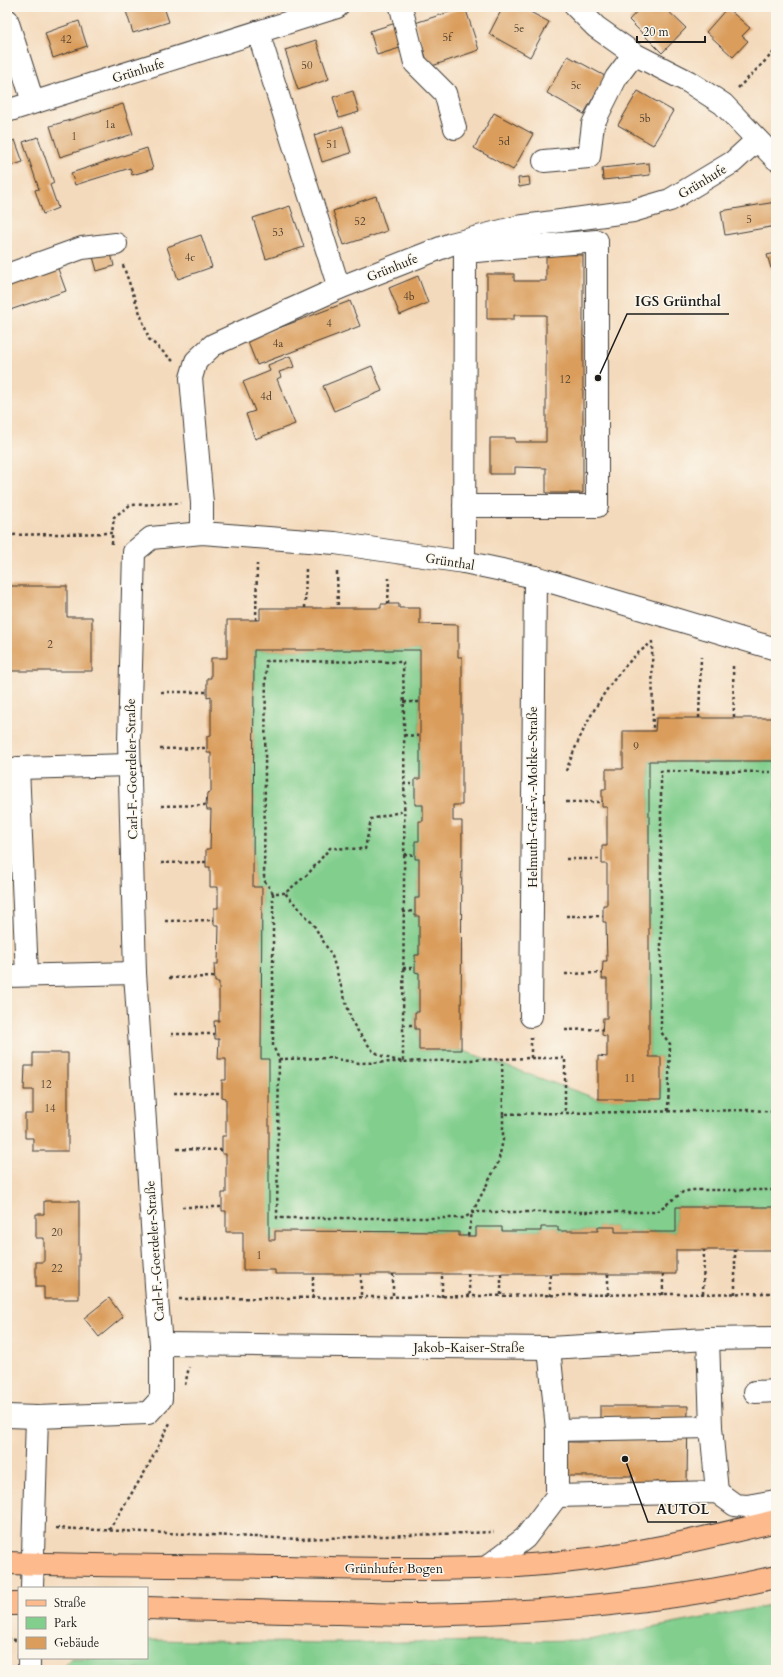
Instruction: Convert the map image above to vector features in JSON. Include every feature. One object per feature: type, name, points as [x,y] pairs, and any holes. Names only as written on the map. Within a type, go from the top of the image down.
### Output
[{"type":"main road","name":"Grünhufer Bogen","points":[[7,1562],[392,1569],[487,1567],[562,1562],[622,1554],[700,1539],[776,1521]]},
{"type":"main road","points":[[148,1608],[418,1615],[492,1613],[600,1605],[678,1596],[726,1589],[776,1577]]},
{"type":"main road","points":[[7,1604],[18,1604]]},
{"type":"street","name":"Grünhufe","points":[[7,111],[337,7]]},
{"type":"street","points":[[401,7],[415,63],[445,93],[455,128]]},
{"type":"street","points":[[576,7],[596,27],[634,54],[689,82],[723,104],[776,159]]},
{"type":"street","points":[[7,20],[33,102]]},
{"type":"street","points":[[258,32],[339,288]]},
{"type":"street","points":[[544,161],[589,157],[592,124],[616,78],[634,54]]},
{"type":"street","name":"Grünhufe","points":[[202,533],[202,503],[191,378],[196,361],[213,345],[339,288],[451,244],[517,227],[633,211],[670,200],[733,162],[757,140]]},
{"type":"street","points":[[464,506],[597,506],[596,241],[465,252],[464,506],[464,562]]},
{"type":"street","points":[[7,275],[82,248],[116,244]]},
{"type":"street","name":"Grünthal","points":[[132,566],[134,552],[150,538],[202,533],[335,543],[464,562],[535,577],[776,649]]},
{"type":"street","name":"Carl-F.-Goerdeler-Straße","points":[[7,1416],[37,1417],[148,1413],[161,1398],[161,1344],[135,973],[130,765],[132,566]]},
{"type":"street","name":"Helmuth-Graf-v.-Moltke-Straße","points":[[531,1016],[535,577]]},
{"type":"street","points":[[130,765],[18,768],[17,976],[135,973]]},
{"type":"street","name":"Jakob-Kaiser-Straße","points":[[161,1344],[549,1348],[708,1339],[776,1338]]},
{"type":"street","points":[[708,1339],[711,1427],[717,1492]]},
{"type":"street","points":[[487,1567],[525,1538],[557,1496],[557,1430],[549,1348]]},
{"type":"street","points":[[32,1587],[37,1417]]},
{"type":"street","points":[[557,1430],[711,1427]]},
{"type":"street","points":[[557,1496],[717,1492],[734,1506],[747,1506],[776,1501]]},
{"type":"street","points":[[29,1659],[29,1670]]},
{"type":"path","points":[[723,104],[776,50]]},
{"type":"path","points":[[116,244],[149,339],[191,378]]},
{"type":"path","points":[[7,536],[112,533],[114,517],[130,505],[202,503]]},
{"type":"path","points":[[256,620],[257,564]]},
{"type":"path","points":[[305,608],[306,568]]},
{"type":"path","points":[[337,572],[338,608]]},
{"type":"path","points":[[388,604],[389,578]]},
{"type":"path","points":[[566,771],[576,745],[601,699],[614,679],[631,660],[652,642],[653,731]]},
{"type":"path","points":[[699,718],[701,657]]},
{"type":"path","points":[[403,1062],[403,662],[266,661],[264,880],[272,893],[273,1046],[279,1059],[277,1218],[464,1218],[472,1213],[656,1212],[683,1192],[692,1190],[776,1190]]},
{"type":"path","points":[[733,666],[734,718]]},
{"type":"path","points":[[161,692],[207,692]]},
{"type":"path","points":[[404,702],[420,702]]},
{"type":"path","points":[[404,736],[419,736]]},
{"type":"path","points":[[160,749],[207,748]]},
{"type":"path","points":[[668,1111],[670,1044],[661,1032],[661,771],[776,772]]},
{"type":"path","points":[[404,784],[415,784]]},
{"type":"path","points":[[566,802],[602,802]]},
{"type":"path","points":[[161,806],[206,805]]},
{"type":"path","points":[[272,893],[285,893],[308,874],[330,848],[365,848],[371,819],[404,811]]},
{"type":"path","points":[[404,854],[415,855]]},
{"type":"path","points":[[566,859],[602,859]]},
{"type":"path","points":[[161,863],[206,862]]},
{"type":"path","points":[[285,893],[313,924],[332,956],[352,1022],[362,1037],[373,1051],[384,1057],[403,1062]]},
{"type":"path","points":[[403,912],[415,911]]},
{"type":"path","points":[[566,916],[603,916]]},
{"type":"path","points":[[165,922],[214,920]]},
{"type":"path","points":[[403,968],[415,968]]},
{"type":"path","points":[[565,974],[602,973]]},
{"type":"path","points":[[168,978],[214,977]]},
{"type":"path","points":[[531,1016],[531,1058]]},
{"type":"path","points":[[403,1025],[415,1025]]},
{"type":"path","points":[[565,1030],[603,1029]]},
{"type":"path","points":[[171,1034],[214,1034]]},
{"type":"path","points":[[279,1059],[331,1058],[358,1063],[565,1058],[565,1112]]},
{"type":"path","points":[[468,1236],[472,1213],[498,1163],[503,1140],[504,1114],[502,1059]]},
{"type":"path","points":[[174,1093],[222,1093]]},
{"type":"path","points":[[504,1114],[752,1110],[776,1112]]},
{"type":"path","points":[[177,1149],[222,1150]]},
{"type":"path","points":[[182,1207],[222,1207]]},
{"type":"path","points":[[703,1294],[704,1250]]},
{"type":"path","points":[[735,1250],[735,1294]]},
{"type":"path","points":[[313,1274],[313,1298]]},
{"type":"path","points":[[361,1274],[361,1298]]},
{"type":"path","points":[[393,1274],[393,1297]]},
{"type":"path","points":[[442,1274],[442,1297]]},
{"type":"path","points":[[468,1274],[470,1297]]},
{"type":"path","points":[[501,1274],[501,1296]]},
{"type":"path","points":[[550,1274],[550,1296]]},
{"type":"path","points":[[608,1274],[608,1295]]},
{"type":"path","points":[[663,1274],[663,1295]]},
{"type":"path","points":[[157,1300],[776,1293]]},
{"type":"path","points":[[184,1390],[189,1370],[189,1344]]},
{"type":"path","points":[[109,1530],[146,1470],[171,1423]]},
{"type":"path","points":[[34,1519],[109,1530],[299,1539],[516,1531],[525,1538]]},
{"type":"path","points":[[7,1639],[18,1640]]},
{"type":"green space","points":[[254,650],[420,650],[420,779],[415,779],[415,804],[423,805],[423,821],[419,841],[415,842],[415,859],[419,859],[419,898],[415,898],[415,916],[419,916],[419,955],[415,955],[415,972],[419,973],[419,1012],[415,1012],[415,1029],[419,1029],[419,1050],[461,1050],[598,1099],[661,1098],[661,1057],[649,1057],[649,761],[776,761],[776,1207],[676,1207],[676,1232],[615,1232],[615,1227],[598,1227],[598,1231],[558,1231],[558,1227],[541,1227],[541,1231],[502,1231],[476,1227],[476,1236],[459,1236],[459,1232],[276,1231],[275,1240],[269,1240],[261,1059],[262,887],[253,887]]},
{"type":"green space","points":[[776,1604],[776,1670],[62,1670],[70,1659],[148,1659],[148,1640],[323,1643],[589,1640]]},
{"type":"building","points":[[164,7],[169,22],[133,33],[125,8]]},
{"type":"building","points":[[465,7],[479,50],[429,67],[415,23]]},
{"type":"building","points":[[503,7],[521,7],[549,22],[530,57],[489,34]]},
{"type":"building","points":[[641,7],[664,7],[686,28],[662,53],[629,20]]},
{"type":"building","points":[[727,8],[750,28],[742,36],[748,41],[733,57],[706,32]]},
{"type":"building","points":[[79,21],[87,46],[53,58],[45,33]]},
{"type":"building","points":[[396,23],[403,47],[377,55],[370,31]]},
{"type":"building","points":[[316,40],[329,79],[298,90],[285,50]]},
{"type":"building","points":[[568,56],[605,76],[584,114],[547,93]]},
{"type":"building","points":[[353,91],[359,112],[339,118],[333,97]]},
{"type":"building","points":[[638,91],[673,111],[653,145],[618,125]]},
{"type":"building","points":[[123,104],[133,134],[60,157],[50,126]]},
{"type":"building","points":[[494,113],[533,134],[513,170],[474,148]]},
{"type":"building","points":[[343,126],[351,153],[322,162],[314,135]]},
{"type":"building","points":[[38,137],[54,183],[50,185],[58,208],[43,214],[35,190],[39,189],[23,142]]},
{"type":"building","points":[[15,140],[23,162],[7,167],[7,143]]},
{"type":"building","points":[[147,148],[153,169],[132,175],[130,168],[75,185],[71,173]]},
{"type":"building","points":[[649,163],[650,175],[603,180],[602,168]]},
{"type":"building","points":[[529,177],[530,185],[519,187],[518,178]]},
{"type":"building","points":[[376,196],[387,231],[344,245],[333,211]]},
{"type":"building","points":[[776,202],[776,226],[725,235],[721,211]]},
{"type":"building","points":[[290,206],[304,247],[266,259],[253,218]]},
{"type":"building","points":[[201,235],[212,267],[178,279],[167,247]]},
{"type":"building","points":[[110,249],[114,266],[97,271],[92,253]]},
{"type":"building","points":[[776,253],[776,267],[771,268],[767,255]]},
{"type":"building","points":[[546,254],[583,255],[583,493],[546,493],[546,468],[515,467],[515,474],[490,474],[490,438],[515,438],[515,442],[546,442],[546,315],[514,315],[514,319],[487,319],[487,274],[514,274],[514,281],[546,281]]},
{"type":"building","points":[[57,266],[66,291],[7,311],[7,284]]},
{"type":"building","points":[[418,276],[428,303],[400,315],[389,288]]},
{"type":"building","points":[[350,301],[360,326],[257,365],[247,340]]},
{"type":"building","points":[[290,356],[294,367],[279,372],[281,377],[277,379],[295,424],[255,439],[246,414],[255,411],[243,382],[270,371],[268,365]]},
{"type":"building","points":[[372,366],[382,391],[334,411],[323,386]]},
{"type":"building","points":[[7,586],[67,586],[67,617],[92,617],[92,671],[7,671]]},
{"type":"building","points":[[381,604],[399,604],[399,608],[420,608],[420,624],[458,625],[458,657],[462,657],[462,805],[453,805],[453,821],[462,821],[461,1050],[419,1050],[419,1029],[415,1029],[415,1012],[419,1012],[419,973],[415,972],[415,955],[419,955],[419,916],[415,916],[415,898],[419,898],[419,859],[415,859],[415,841],[419,841],[419,821],[423,821],[423,805],[415,805],[415,779],[420,779],[420,650],[254,650],[253,887],[262,887],[261,1059],[269,1059],[269,1240],[275,1240],[275,1231],[459,1232],[459,1236],[476,1236],[476,1227],[502,1227],[502,1231],[541,1231],[541,1227],[558,1227],[558,1231],[598,1231],[598,1227],[615,1227],[615,1232],[676,1232],[676,1207],[776,1207],[776,1250],[676,1250],[676,1274],[275,1274],[275,1270],[243,1270],[243,1232],[226,1232],[226,1211],[222,1211],[222,1193],[226,1193],[226,1154],[222,1154],[222,1136],[226,1136],[226,1098],[222,1097],[222,1080],[226,1080],[226,1059],[218,1059],[219,1039],[215,1039],[214,1021],[219,1021],[219,982],[215,982],[214,964],[218,964],[219,925],[214,925],[214,908],[218,908],[218,887],[210,887],[210,867],[206,867],[206,849],[210,849],[211,810],[207,810],[206,805],[207,793],[211,792],[211,753],[207,753],[207,736],[211,735],[211,696],[207,697],[207,678],[211,678],[211,658],[227,658],[227,620],[260,620],[260,608],[381,608]]},
{"type":"building","points":[[656,718],[776,718],[776,761],[649,761],[649,1057],[661,1057],[661,1099],[598,1099],[598,1056],[607,1057],[607,1036],[602,1035],[603,1018],[607,1018],[607,979],[602,979],[603,961],[607,961],[606,922],[603,922],[603,905],[607,905],[607,864],[602,864],[602,846],[607,846],[607,807],[602,807],[602,789],[606,789],[606,769],[623,769],[623,731],[655,731]]},
{"type":"building","points":[[33,1053],[68,1053],[68,1151],[33,1151],[33,1138],[25,1138],[25,1114],[33,1114],[33,1090],[24,1090],[25,1066],[33,1066]]},
{"type":"building","points":[[44,1201],[79,1201],[79,1299],[44,1299],[44,1287],[36,1287],[36,1262],[44,1262],[44,1238],[36,1238],[36,1214],[44,1214]]},
{"type":"building","points":[[109,1298],[123,1317],[99,1337],[84,1318]]},
{"type":"building","points":[[600,1406],[688,1406],[687,1482],[655,1482],[655,1491],[632,1491],[632,1476],[563,1476],[563,1442],[600,1442]]},
{"type":"place","name":"IGS Grünthal","points":[[598,378]]},
{"type":"place","name":"AUTOL","points":[[625,1459]]}]
